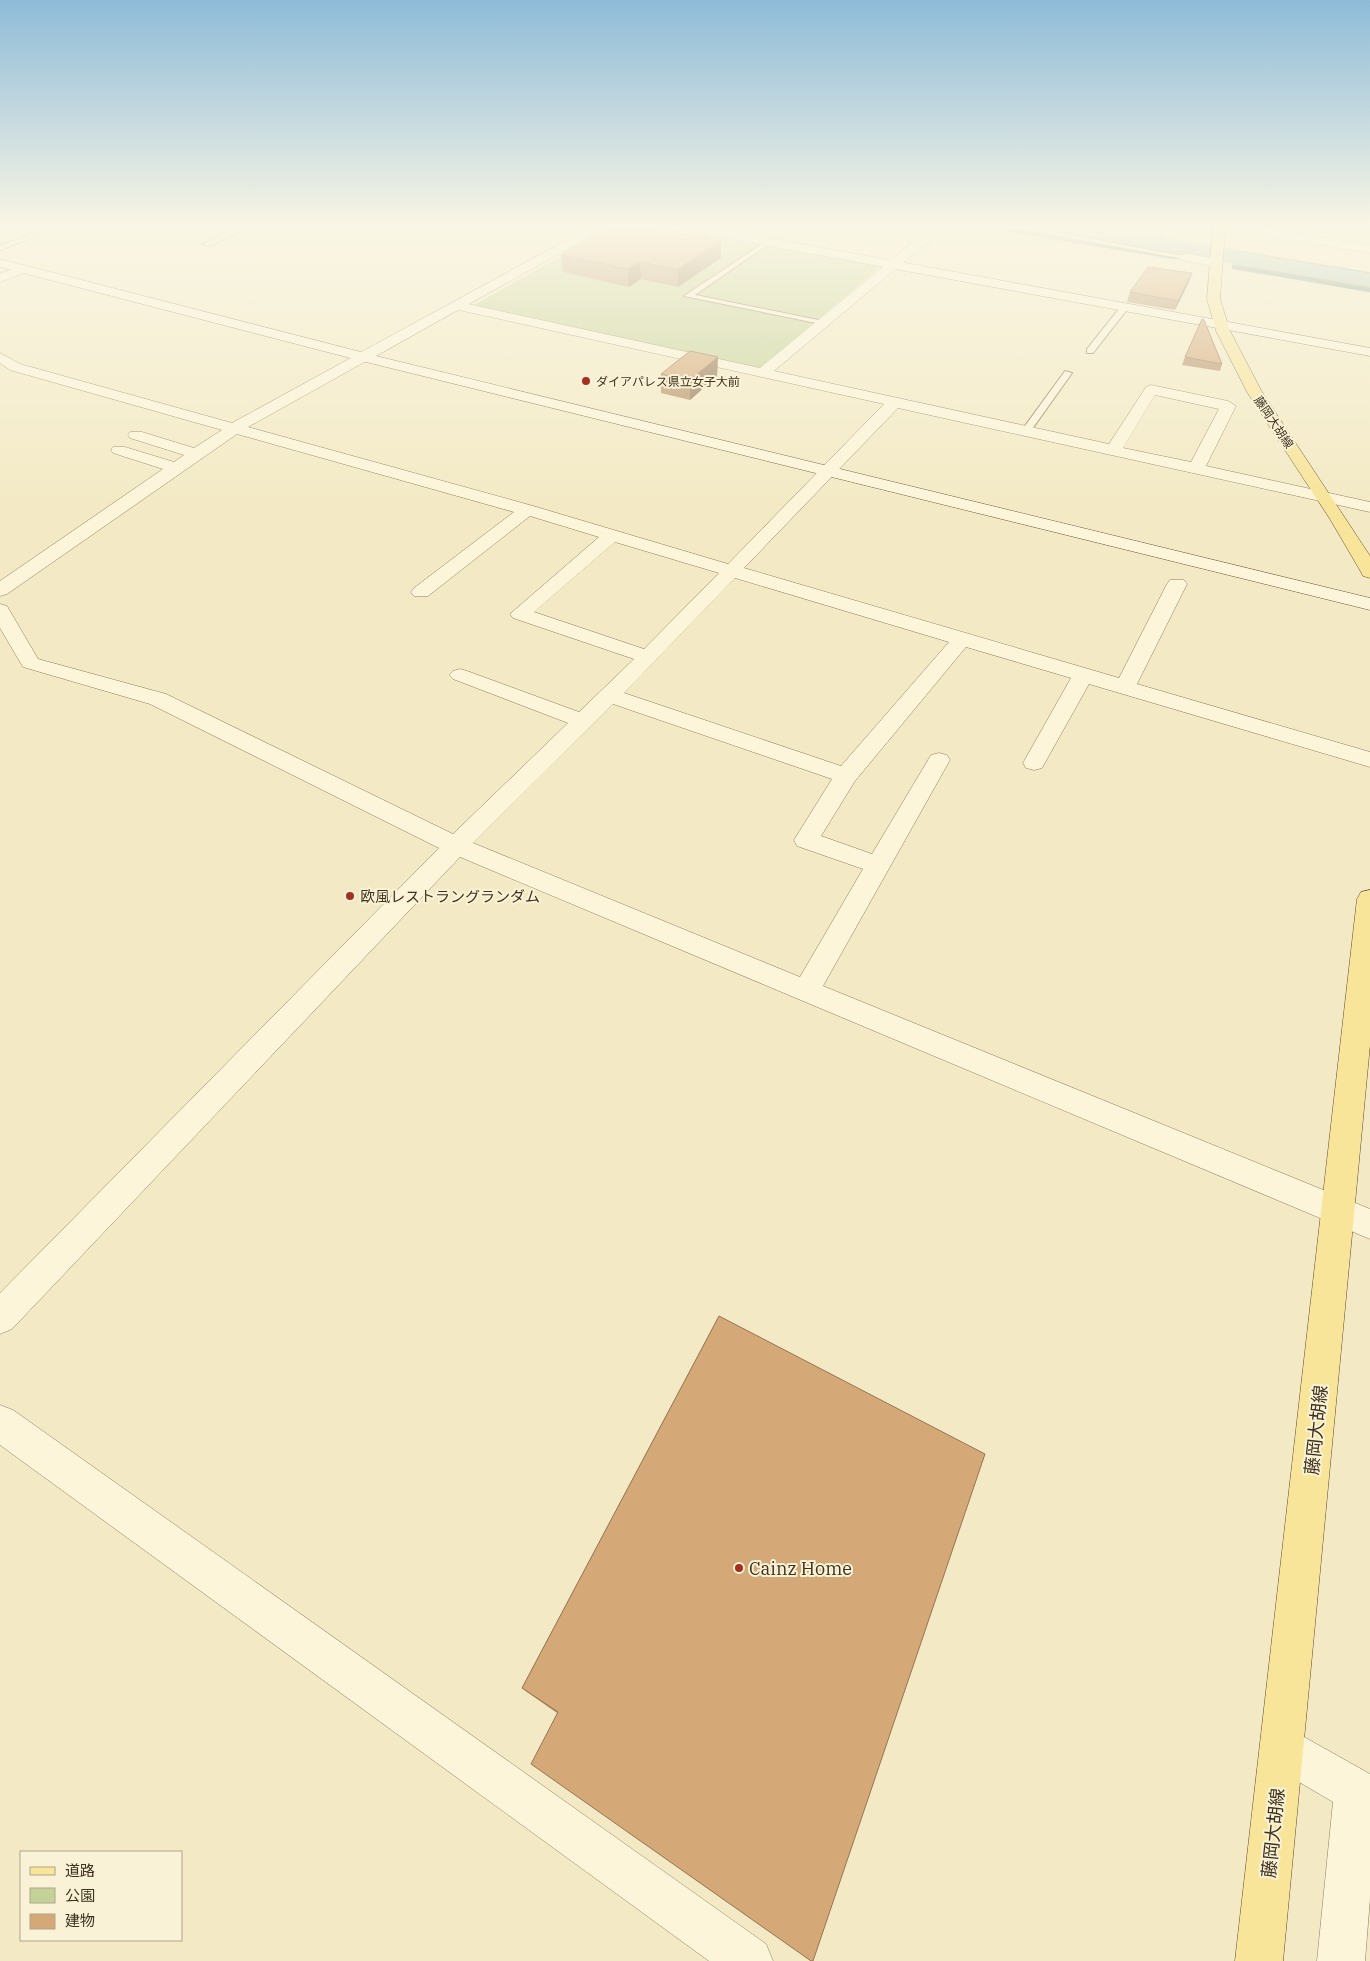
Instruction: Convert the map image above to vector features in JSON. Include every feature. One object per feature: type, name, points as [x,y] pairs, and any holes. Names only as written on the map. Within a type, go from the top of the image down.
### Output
[{"type":"main road","name":"藤岡大胡線","points":[[1219,321],[1255,393],[1324,497],[1370,572]]},
{"type":"main road","name":"藤岡大胡線","points":[[1260,1961],[1282,1748],[1355,1218],[1370,899]]},
{"type":"street","points":[[222,321],[828,472],[1370,604]]},
{"type":"street","points":[[0,590],[234,429],[432,321]]},
{"type":"street","points":[[526,321],[1197,467],[1370,507]]},
{"type":"street","points":[[764,372],[826,321]]},
{"type":"street","points":[[1201,321],[1370,352]]},
{"type":"street","points":[[0,357],[15,367],[526,510],[730,572],[1370,760]]},
{"type":"street","points":[[0,372],[15,367]]},
{"type":"street","points":[[1114,449],[1151,390],[1228,406],[1197,467]]},
{"type":"street","points":[[0,1317],[456,846],[648,657],[896,401]]},
{"type":"street","points":[[136,435],[196,454]]},
{"type":"street","points":[[120,450],[176,468]]},
{"type":"street","points":[[421,592],[526,510]]},
{"type":"street","points":[[611,536],[520,614],[648,657]]},
{"type":"street","points":[[1125,687],[1176,584]]},
{"type":"street","points":[[0,610],[30,663],[158,699],[456,846],[1355,1218]]},
{"type":"street","points":[[878,865],[806,840],[846,776],[962,639]]},
{"type":"street","points":[[460,675],[583,720]]},
{"type":"street","points":[[1034,764],[1083,675]]},
{"type":"street","points":[[609,695],[846,776]]},
{"type":"street","points":[[806,991],[939,760]]},
{"type":"street","points":[[0,1423],[749,1961]]},
{"type":"street","points":[[1282,1748],[1363,1795],[1341,1961]]},
{"type":"lane","points":[[811,321],[823,323]]},
{"type":"lane","points":[[1090,351],[1114,321]]},
{"type":"lane","points":[[1027,430],[1068,373]]},
{"type":"green space","points":[[545,321],[817,321],[761,368]]},
{"type":"building","points":[[1201,321],[1204,321],[1222,364],[1185,357]]},
{"type":"building","points":[[690,351],[718,357],[690,380],[661,374]]},
{"type":"building","points":[[719,1316],[985,1454],[813,1961],[531,1764],[558,1712],[522,1688]]},
{"type":"place","name":"ダイアパレス県立女子大前","points":[[586,381]]},
{"type":"place","name":"欧風レストラングランダム","points":[[350,896]]},
{"type":"place","name":"Cainz Home","points":[[739,1568]]}]
